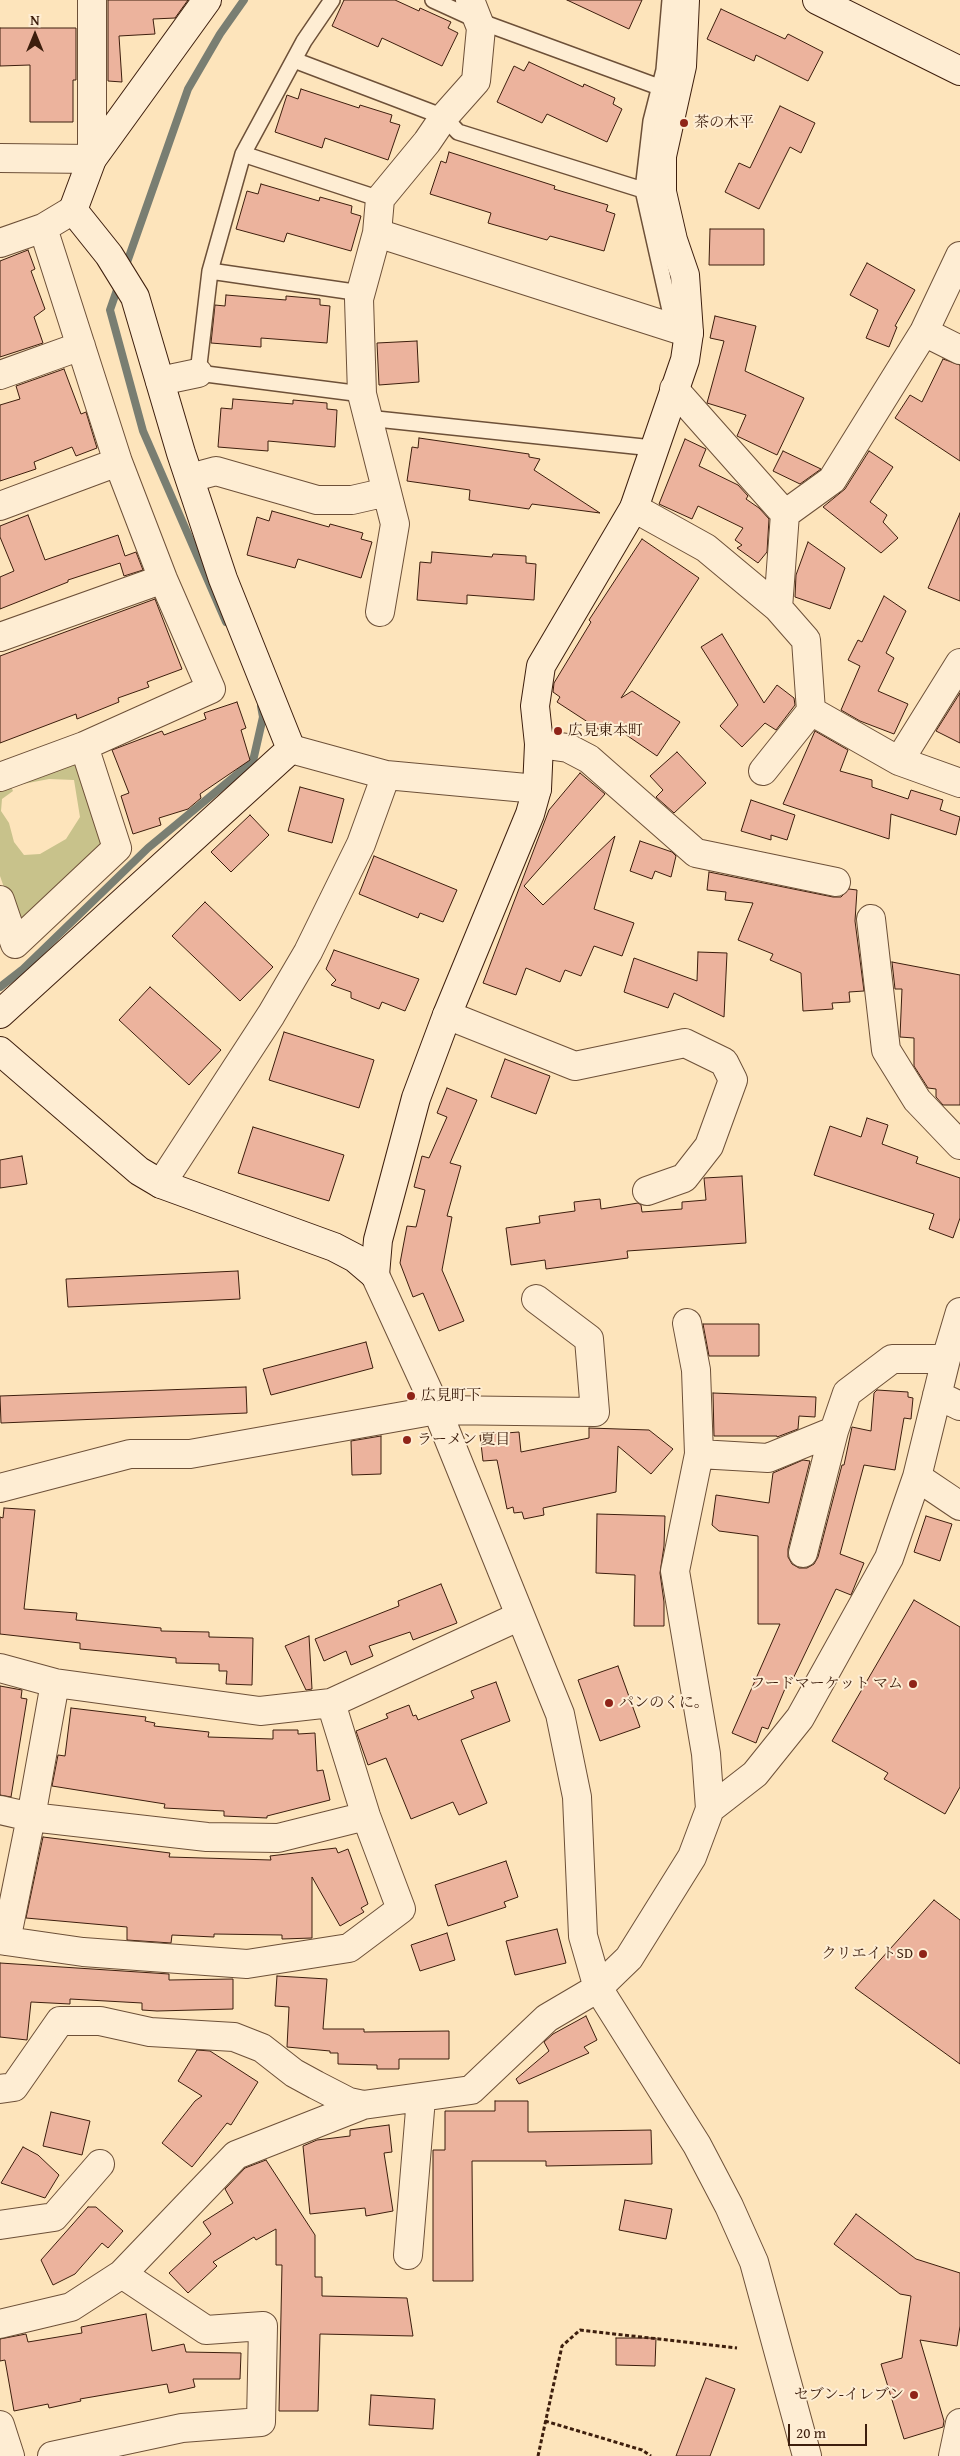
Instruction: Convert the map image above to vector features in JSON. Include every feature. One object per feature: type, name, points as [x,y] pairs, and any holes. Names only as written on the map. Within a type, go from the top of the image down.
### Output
[{"type":"street","points":[[92,0],[92,159]]},
{"type":"street","points":[[0,243],[43,228],[73,210],[92,159],[208,0]]},
{"type":"street","points":[[375,1275],[378,1240],[416,1098],[447,1015],[530,814],[537,790],[539,744],[535,706],[541,666],[634,508],[653,448],[685,360],[682,330],[685,274],[673,240],[662,192],[662,156],[682,66],[685,0]]},
{"type":"street","points":[[817,0],[960,71]]},
{"type":"street","points":[[380,612],[395,524],[364,406],[361,293],[377,233],[380,199],[428,142],[444,117],[476,81],[481,28],[475,11]]},
{"type":"street","points":[[0,158],[92,159]]},
{"type":"street","points":[[73,210],[109,256],[135,297],[223,579],[291,749]]},
{"type":"street","points":[[0,777],[84,746],[211,689],[163,579],[118,462],[43,228]]},
{"type":"street","points":[[377,233],[682,330]]},
{"type":"street","points":[[786,514],[832,480],[924,332],[960,256]]},
{"type":"street","points":[[924,332],[960,350]]},
{"type":"street","points":[[0,375],[81,346]]},
{"type":"street","points":[[160,381],[198,373]]},
{"type":"street","points":[[674,388],[786,514],[778,608]]},
{"type":"street","points":[[0,506],[118,462]]},
{"type":"street","points":[[190,478],[216,471],[317,500],[352,500],[386,492]]},
{"type":"street","points":[[634,508],[706,548],[778,608],[806,640],[811,712],[763,771]]},
{"type":"street","points":[[0,637],[163,579]]},
{"type":"street","points":[[899,761],[960,663]]},
{"type":"street","points":[[811,712],[899,761],[960,783]]},
{"type":"street","points":[[539,744],[568,748],[589,759],[696,853],[836,882]]},
{"type":"street","points":[[0,900],[15,944],[117,848],[84,746]]},
{"type":"street","points":[[291,749],[386,775],[537,790]]},
{"type":"street","points":[[0,1014],[291,749]]},
{"type":"street","points":[[161,1184],[271,1015],[308,952],[361,844],[386,775]]},
{"type":"street","points":[[871,919],[886,1050],[917,1100],[960,1145]]},
{"type":"street","points":[[447,1015],[575,1066],[685,1044],[724,1062],[733,1080],[709,1146],[684,1178],[647,1191]]},
{"type":"street","points":[[0,1051],[138,1171],[161,1184],[334,1247],[354,1258],[375,1275],[437,1410],[560,1714],[577,1797],[583,1936],[598,1988],[696,2145],[729,2206],[754,2262],[807,2456]]},
{"type":"street","points":[[0,1488],[130,1454],[190,1454],[437,1410],[595,1412],[589,1339],[536,1299]]},
{"type":"street","points":[[710,1808],[754,1774],[800,1718],[889,1558],[918,1477],[949,1401],[946,1360],[960,1312]]},
{"type":"street","points":[[0,2324],[71,2307],[122,2274],[236,2155],[363,2105],[471,2090],[547,2018],[598,1988],[629,1958],[692,1857],[710,1808],[706,1754],[675,1571],[699,1454],[696,1370],[687,1323]]},
{"type":"street","points":[[802,1553],[834,1430],[847,1393],[892,1360],[946,1360]]},
{"type":"street","points":[[699,1454],[768,1458],[834,1430]]},
{"type":"street","points":[[918,1477],[960,1506]]},
{"type":"street","points":[[0,1668],[54,1683],[260,1710],[331,1703],[520,1616]]},
{"type":"street","points":[[54,1683],[31,1817],[3,1941],[83,1952],[247,1964],[349,1948],[401,1909],[366,1816],[331,1703]]},
{"type":"street","points":[[0,1810],[31,1817],[207,1837],[278,1838],[366,1816]]},
{"type":"street","points":[[0,2089],[14,2087],[60,2021],[100,2021],[150,2032],[234,2036],[262,2048],[294,2073],[316,2085],[349,2102],[363,2105]]},
{"type":"street","points":[[408,2255],[421,2098]]},
{"type":"street","points":[[0,2226],[54,2217],[100,2164]]},
{"type":"street","points":[[52,2456],[182,2428],[261,2422],[263,2326],[206,2330],[122,2274]]},
{"type":"street","points":[[953,2456],[960,2423]]},
{"type":"street","points":[[0,2425],[10,2456]]},
{"type":"lane","points":[[332,0],[294,60],[243,154],[210,271],[198,373],[364,406],[653,448]]},
{"type":"lane","points":[[434,0],[475,11],[660,87]]},
{"type":"lane","points":[[670,0],[664,70],[651,121],[644,190],[682,330]]},
{"type":"lane","points":[[294,60],[444,117],[458,132],[644,190]]},
{"type":"lane","points":[[243,154],[380,199]]},
{"type":"lane","points":[[210,271],[361,293]]},
{"type":"path","points":[[538,2456],[562,2346],[580,2330],[737,2348]]},
{"type":"path","points":[[545,2420],[642,2450],[651,2456]]},
{"type":"shaded area","points":[[82,750],[109,846],[20,933],[0,876],[0,781],[7,778],[13,791],[2,799],[1,811],[9,823],[14,842],[24,855],[40,854],[66,839],[80,817],[74,780],[49,779],[23,784],[18,776]]},
{"type":"building","points":[[108,0],[188,0],[175,18],[153,19],[155,34],[119,36],[122,82],[108,81]]},
{"type":"building","points":[[344,0],[395,0],[419,11],[420,8],[451,22],[448,28],[458,33],[442,66],[382,38],[378,47],[332,26]]},
{"type":"building","points":[[567,0],[642,0],[629,29]]},
{"type":"building","points":[[721,9],[785,39],[788,34],[823,52],[808,81],[756,55],[754,61],[707,39]]},
{"type":"building","points":[[0,28],[76,28],[76,80],[73,80],[73,122],[30,122],[30,65],[0,66]]},
{"type":"building","points":[[529,62],[583,87],[584,84],[615,98],[613,104],[622,109],[607,142],[547,114],[542,123],[497,102],[514,66],[524,71]]},
{"type":"building","points":[[301,89],[359,108],[360,105],[392,115],[390,122],[400,125],[388,160],[325,138],[322,148],[275,132],[287,95],[298,99]]},
{"type":"building","points":[[780,106],[815,123],[801,153],[790,147],[759,209],[725,192],[739,163],[750,168]]},
{"type":"building","points":[[449,152],[555,186],[554,189],[608,205],[606,211],[615,214],[604,251],[550,236],[547,240],[488,223],[491,213],[430,194],[441,161],[446,163]]},
{"type":"building","points":[[261,184],[319,201],[320,197],[352,206],[351,213],[361,216],[351,251],[287,233],[284,242],[236,229],[247,191],[258,194]]},
{"type":"building","points":[[710,229],[764,229],[764,265],[709,265]]},
{"type":"building","points":[[28,250],[35,269],[31,271],[45,309],[34,317],[43,343],[0,357],[0,261]]},
{"type":"building","points":[[867,263],[915,290],[895,326],[897,327],[889,347],[866,338],[878,310],[850,295]]},
{"type":"building","points":[[226,295],[286,300],[286,296],[320,299],[320,305],[330,306],[327,343],[261,338],[261,347],[211,343],[215,305],[225,306]]},
{"type":"building","points":[[715,316],[756,326],[745,371],[804,398],[777,455],[737,436],[746,415],[707,403],[724,341],[710,338]]},
{"type":"building","points":[[417,341],[419,382],[379,385],[377,343]]},
{"type":"building","points":[[943,359],[960,365],[960,461],[895,418],[910,395],[922,402]]},
{"type":"building","points":[[64,369],[81,414],[86,412],[97,448],[76,456],[72,447],[34,462],[36,469],[0,481],[0,405],[20,399],[16,386]]},
{"type":"building","points":[[233,399],[293,404],[293,400],[327,403],[327,409],[337,410],[335,447],[268,441],[268,451],[218,447],[221,408],[232,409]]},
{"type":"building","points":[[419,438],[529,454],[529,457],[540,459],[534,470],[600,513],[532,504],[529,509],[469,500],[470,490],[407,481],[412,447],[418,448]]},
{"type":"building","points":[[685,439],[706,449],[699,466],[738,485],[748,496],[746,499],[759,508],[769,519],[767,552],[758,563],[737,548],[742,545],[735,540],[743,528],[698,506],[692,519],[659,504]]},
{"type":"building","points":[[783,451],[821,469],[800,484],[773,471]]},
{"type":"building","points":[[869,451],[893,467],[870,502],[887,515],[883,522],[898,538],[881,553],[823,507],[845,489]]},
{"type":"building","points":[[272,511],[329,527],[330,524],[363,533],[361,539],[372,542],[361,578],[298,559],[295,568],[247,555],[257,517],[269,521]]},
{"type":"building","points":[[960,513],[960,601],[928,588]]},
{"type":"building","points":[[28,515],[45,560],[118,535],[125,556],[136,552],[143,570],[124,576],[120,563],[68,580],[68,582],[0,609],[0,577],[14,571],[0,537],[0,526]]},
{"type":"building","points":[[642,539],[699,578],[621,698],[632,691],[680,722],[657,756],[606,721],[600,730],[557,702],[560,697],[553,692],[554,683],[591,622],[589,620]]},
{"type":"building","points":[[808,542],[845,568],[830,609],[795,597],[796,575]]},
{"type":"building","points":[[432,552],[492,557],[493,554],[526,556],[526,563],[536,564],[534,600],[467,595],[467,604],[417,600],[420,562],[431,563]]},
{"type":"building","points":[[884,596],[906,611],[886,653],[894,658],[878,691],[908,704],[894,734],[860,721],[841,710],[860,666],[848,660],[858,640],[862,642]]},
{"type":"building","points":[[155,599],[182,669],[147,682],[149,687],[118,698],[119,702],[77,719],[76,714],[0,743],[0,656]]},
{"type":"building","points":[[722,634],[764,703],[777,685],[794,698],[795,705],[776,730],[765,723],[742,747],[720,726],[738,705],[701,647]]},
{"type":"building","points":[[960,693],[960,743],[936,731]]},
{"type":"building","points":[[237,702],[246,728],[241,730],[250,760],[200,794],[201,798],[188,809],[159,818],[161,825],[133,834],[121,796],[129,793],[112,750],[162,731],[164,735],[206,719],[204,713]]},
{"type":"building","points":[[815,731],[848,750],[840,771],[872,780],[872,787],[908,799],[911,790],[943,800],[940,810],[960,817],[956,835],[891,814],[889,839],[783,804]]},
{"type":"building","points":[[677,752],[706,783],[674,813],[656,797],[663,790],[650,776]]},
{"type":"building","points":[[580,773],[605,794],[524,886],[543,905],[615,836],[594,909],[634,923],[622,956],[594,946],[581,976],[565,970],[560,982],[526,968],[516,995],[483,983],[549,810]]},
{"type":"building","points":[[300,787],[344,799],[332,843],[288,831]]},
{"type":"building","points":[[751,800],[795,815],[787,840],[771,835],[771,840],[741,831]]},
{"type":"building","points":[[250,815],[269,835],[231,872],[211,852]]},
{"type":"building","points":[[640,841],[672,852],[676,856],[671,877],[655,871],[652,879],[630,871]]},
{"type":"building","points":[[374,856],[457,890],[443,922],[420,913],[418,918],[359,894]]},
{"type":"building","points":[[709,872],[833,897],[841,897],[849,889],[857,890],[855,921],[864,991],[849,992],[850,1002],[832,1003],[833,1009],[803,1011],[801,973],[770,960],[773,954],[738,940],[753,903],[725,900],[726,892],[707,890]]},
{"type":"building","points":[[205,902],[273,967],[240,1001],[172,936]]},
{"type":"building","points":[[334,950],[419,979],[405,1011],[382,1002],[379,1009],[351,998],[351,992],[331,985],[336,980],[326,969]]},
{"type":"building","points":[[698,952],[727,953],[724,1017],[674,993],[668,1008],[624,992],[634,958],[697,981]]},
{"type":"building","points":[[892,962],[960,975],[960,1105],[943,1105],[936,1097],[936,1089],[928,1088],[914,1066],[914,1038],[900,1037],[902,989],[895,989]]},
{"type":"building","points":[[150,987],[221,1050],[189,1085],[119,1020]]},
{"type":"building","points":[[284,1032],[374,1060],[359,1108],[269,1080]]},
{"type":"building","points":[[505,1059],[550,1076],[536,1114],[491,1097]]},
{"type":"building","points":[[447,1088],[477,1100],[450,1163],[461,1166],[447,1216],[452,1217],[442,1270],[464,1321],[439,1331],[423,1293],[413,1297],[400,1263],[407,1226],[416,1227],[425,1190],[414,1187],[422,1156],[429,1158],[447,1117],[437,1113]]},
{"type":"building","points":[[867,1118],[888,1125],[882,1144],[918,1157],[916,1163],[960,1178],[960,1218],[953,1238],[929,1229],[934,1214],[814,1175],[830,1126],[861,1137]]},
{"type":"building","points":[[253,1127],[344,1155],[329,1201],[238,1173]]},
{"type":"building","points":[[22,1156],[27,1184],[0,1188],[0,1160]]},
{"type":"building","points":[[742,1176],[746,1243],[627,1251],[628,1258],[546,1269],[545,1260],[511,1265],[506,1228],[540,1223],[539,1216],[575,1211],[574,1202],[600,1199],[601,1209],[638,1203],[641,1205],[642,1212],[682,1209],[682,1202],[706,1200],[704,1178]]},
{"type":"building","points":[[238,1271],[240,1299],[68,1307],[66,1279]]},
{"type":"building","points":[[703,1324],[759,1324],[759,1356],[709,1356]]},
{"type":"building","points":[[366,1342],[373,1368],[271,1395],[263,1369]]},
{"type":"building","points":[[246,1387],[247,1413],[1,1423],[0,1396]]},
{"type":"building","points":[[877,1390],[908,1392],[908,1397],[913,1398],[911,1419],[904,1418],[895,1470],[864,1465],[840,1554],[864,1563],[851,1595],[836,1589],[790,1685],[787,1684],[768,1729],[762,1727],[756,1743],[732,1733],[780,1624],[758,1624],[758,1536],[719,1531],[712,1525],[716,1495],[769,1503],[773,1473],[803,1460],[810,1461],[788,1549],[788,1557],[792,1564],[799,1568],[807,1568],[814,1564],[818,1557],[842,1465],[844,1465],[852,1427],[871,1431],[874,1393]]},
{"type":"building","points":[[713,1393],[816,1397],[815,1417],[799,1416],[798,1429],[777,1437],[714,1436]]},
{"type":"building","points":[[589,1428],[649,1430],[673,1449],[651,1474],[618,1446],[616,1492],[543,1508],[544,1515],[524,1519],[522,1512],[514,1513],[513,1507],[507,1509],[497,1460],[483,1461],[480,1435],[519,1432],[521,1452],[589,1438]]},
{"type":"building","points":[[381,1436],[381,1474],[352,1475],[351,1441]]},
{"type":"building","points":[[4,1508],[35,1510],[24,1609],[77,1613],[76,1620],[161,1628],[161,1631],[209,1632],[209,1637],[253,1638],[252,1685],[226,1684],[227,1671],[219,1671],[219,1664],[176,1663],[176,1658],[80,1649],[80,1643],[0,1634],[0,1517],[3,1518]]},
{"type":"building","points":[[597,1514],[665,1516],[664,1546],[660,1573],[664,1602],[664,1626],[634,1626],[635,1575],[596,1573]]},
{"type":"building","points":[[926,1516],[952,1524],[940,1561],[914,1552]]},
{"type":"building","points":[[441,1584],[457,1623],[413,1640],[410,1632],[369,1646],[373,1656],[351,1665],[346,1651],[324,1661],[315,1639],[399,1606],[398,1601]]},
{"type":"building","name":"フードマーケット マム","points":[[914,1600],[960,1627],[960,1787],[945,1814],[884,1779],[888,1773],[832,1741]]},
{"type":"building","points":[[309,1636],[312,1689],[306,1690],[285,1646]]},
{"type":"building","name":"パンのくに。","points":[[618,1666],[640,1727],[600,1741],[578,1680]]},
{"type":"building","points":[[496,1682],[510,1721],[461,1740],[487,1803],[459,1815],[453,1802],[411,1819],[386,1758],[368,1765],[356,1731],[388,1718],[386,1714],[409,1705],[413,1716],[416,1715],[418,1720],[474,1698],[471,1691]]},
{"type":"building","points":[[0,1686],[22,1690],[21,1698],[27,1699],[11,1797],[0,1795]]},
{"type":"building","points":[[71,1708],[146,1717],[145,1721],[155,1723],[154,1726],[209,1732],[208,1737],[273,1739],[273,1730],[298,1730],[298,1734],[315,1733],[317,1771],[323,1770],[330,1800],[267,1816],[267,1818],[224,1816],[224,1811],[164,1808],[165,1804],[52,1786],[58,1755],[65,1756]]},
{"type":"building","points":[[43,1837],[170,1853],[169,1857],[271,1860],[270,1856],[336,1848],[338,1853],[348,1849],[368,1904],[361,1908],[364,1912],[340,1926],[312,1877],[312,1938],[282,1939],[282,1935],[214,1934],[214,1937],[172,1935],[171,1943],[127,1940],[127,1927],[26,1918]]},
{"type":"building","points":[[506,1861],[518,1897],[504,1902],[506,1907],[448,1926],[435,1885]]},
{"type":"building","name":"クリエイトSD","points":[[934,1900],[960,1920],[960,2064],[855,1988]]},
{"type":"building","points":[[557,1929],[566,1963],[515,1975],[506,1941]]},
{"type":"building","points":[[447,1933],[455,1960],[420,1971],[411,1945]]},
{"type":"building","points":[[0,1963],[169,1974],[169,1980],[233,1979],[233,2009],[157,2011],[142,2010],[142,2003],[70,1999],[70,2004],[31,2002],[27,2040],[0,2037]]},
{"type":"building","points":[[277,1976],[327,1979],[323,2029],[364,2029],[364,2032],[449,2031],[449,2059],[399,2059],[399,2069],[377,2069],[377,2065],[338,2064],[338,2053],[330,2053],[330,2051],[287,2047],[289,2007],[275,2006]]},
{"type":"building","points":[[586,2016],[597,2040],[584,2047],[589,2053],[519,2084],[516,2079],[549,2051],[544,2042],[553,2034]]},
{"type":"building","points":[[197,2050],[210,2051],[258,2082],[231,2125],[227,2123],[192,2167],[162,2143],[195,2101],[202,2096],[178,2081]]},
{"type":"building","points":[[495,2101],[528,2101],[528,2132],[651,2130],[652,2164],[546,2166],[546,2161],[472,2161],[473,2281],[433,2281],[433,2150],[445,2150],[445,2111],[495,2111]]},
{"type":"building","points":[[51,2112],[90,2121],[82,2155],[43,2146]]},
{"type":"building","points":[[389,2125],[392,2152],[384,2153],[393,2211],[366,2216],[365,2208],[310,2214],[303,2146],[317,2140],[350,2136],[350,2130]]},
{"type":"building","points":[[23,2147],[38,2155],[59,2175],[45,2198],[1,2183]]},
{"type":"building","points":[[266,2160],[315,2235],[315,2277],[322,2277],[322,2296],[407,2298],[413,2336],[320,2334],[318,2411],[279,2411],[282,2265],[276,2265],[276,2229],[256,2240],[254,2237],[213,2262],[217,2266],[188,2293],[169,2273],[211,2234],[203,2222],[233,2203],[225,2189],[245,2168]]},
{"type":"building","points":[[625,2200],[672,2209],[666,2239],[619,2230]]},
{"type":"building","points":[[88,2207],[96,2207],[123,2231],[108,2248],[102,2243],[75,2274],[53,2285],[41,2260]]},
{"type":"building","points":[[856,2214],[916,2259],[960,2273],[960,2326],[957,2346],[920,2340],[944,2421],[943,2427],[904,2439],[881,2364],[902,2358],[911,2296],[900,2294],[834,2244]]},
{"type":"building","points":[[146,2314],[152,2351],[184,2344],[186,2352],[241,2353],[240,2379],[193,2379],[195,2387],[169,2393],[167,2384],[80,2399],[81,2401],[49,2408],[48,2404],[14,2411],[5,2360],[0,2361],[0,2339],[26,2334],[28,2342],[82,2333],[81,2327]]},
{"type":"building","points":[[616,2338],[656,2338],[655,2366],[616,2365]]},
{"type":"building","points":[[706,2378],[735,2389],[710,2456],[676,2456]]},
{"type":"building","points":[[371,2395],[435,2399],[433,2429],[369,2425]]},
{"type":"waterway","points":[[125,268],[188,89],[220,34],[244,0]]},
{"type":"waterway","points":[[119,284],[110,310],[143,431],[226,622]]},
{"type":"waterway","points":[[0,987],[22,970],[148,848],[253,761],[263,717],[261,706]]},
{"type":"place","name":"茶の木平","points":[[684,123]]},
{"type":"place","name":"広見東本町","points":[[558,731]]},
{"type":"place","name":"広見町下","points":[[411,1396]]},
{"type":"place","name":"ラーメン 夏目","points":[[407,1440]]},
{"type":"place","name":"フードマーケット マム","points":[[913,1684]]},
{"type":"place","name":"パンのくに。","points":[[609,1703]]},
{"type":"place","name":"クリエイトSD","points":[[923,1954]]},
{"type":"place","name":"セブン-イレブン","points":[[914,2395]]}]
